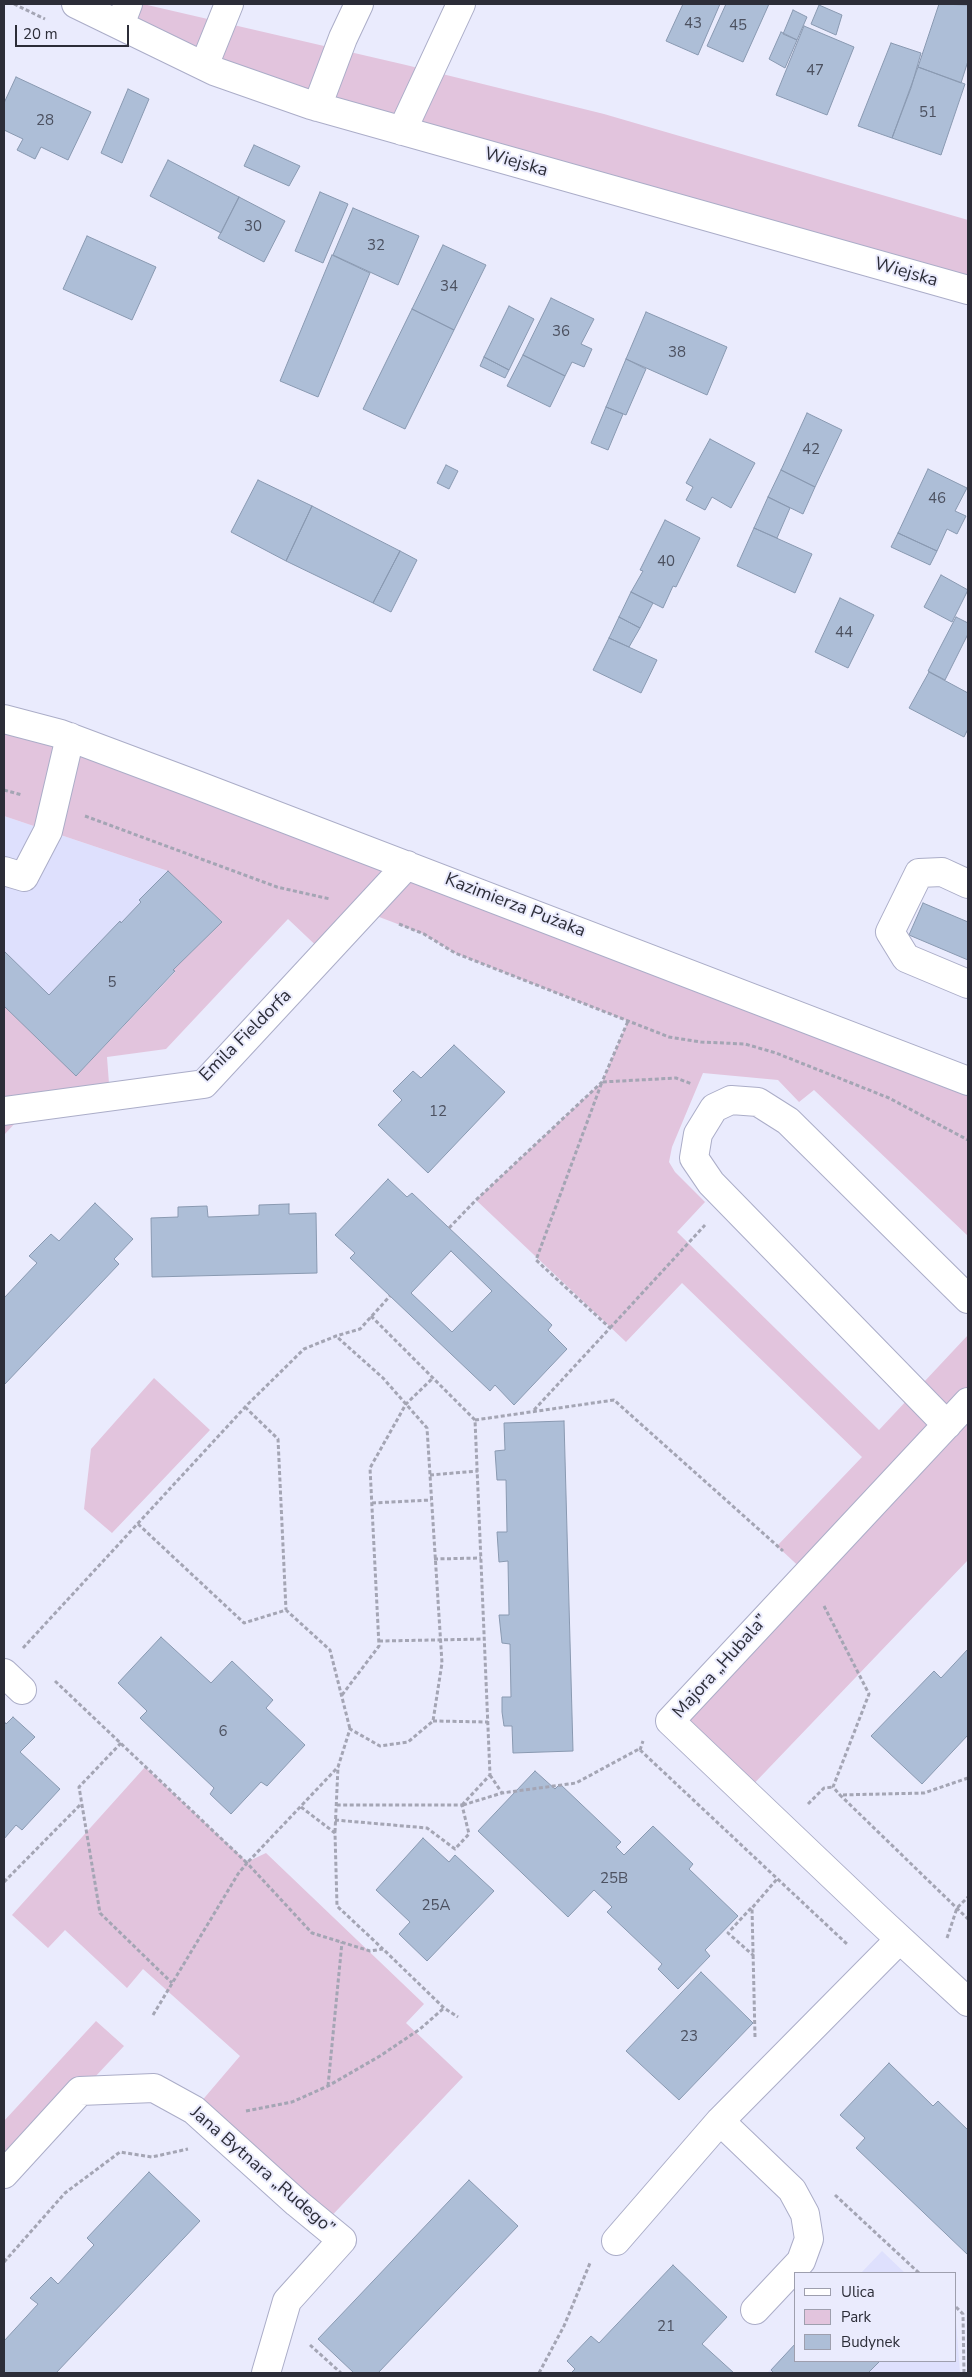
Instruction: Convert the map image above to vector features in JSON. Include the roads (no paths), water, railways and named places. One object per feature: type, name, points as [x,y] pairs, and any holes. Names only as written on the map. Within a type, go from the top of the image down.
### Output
[{"type":"street","name":"Wiejska","points":[[76,4],[124,14],[204,66],[317,107],[968,290]]},
{"type":"street","points":[[204,66],[229,4]]},
{"type":"street","points":[[317,107],[343,38],[359,4]]},
{"type":"street","points":[[402,131],[461,4]]},
{"type":"street","name":"Kazimierza Pużaka","points":[[4,701],[65,735]]},
{"type":"street","name":"Kazimierza Pużaka","points":[[4,719],[65,735],[968,1081]]},
{"type":"street","points":[[4,871],[24,877],[48,831],[65,735]]},
{"type":"street","name":"Emila Fieldorfa","points":[[4,1111],[204,1084],[407,865]]},
{"type":"street","points":[[968,884],[942,872],[919,873],[890,932],[906,958],[968,984]]},
{"type":"street","points":[[948,1425],[711,1183],[694,1158],[698,1134],[714,1108],[732,1100],[758,1102],[788,1122],[968,1299]]},
{"type":"street","name":"Majora „Hubala”","points":[[968,1402],[670,1721],[899,1940],[968,2002]]},
{"type":"street","points":[[616,2241],[720,2121],[899,1940]]},
{"type":"street","name":"Jana Bytnara „Rudego”","points":[[4,2174],[80,2091],[154,2088],[194,2110],[297,2203],[342,2240],[286,2301],[266,2373]]},
{"type":"street","points":[[720,2121],[792,2190],[805,2214],[809,2239],[801,2261],[755,2310]]}]
